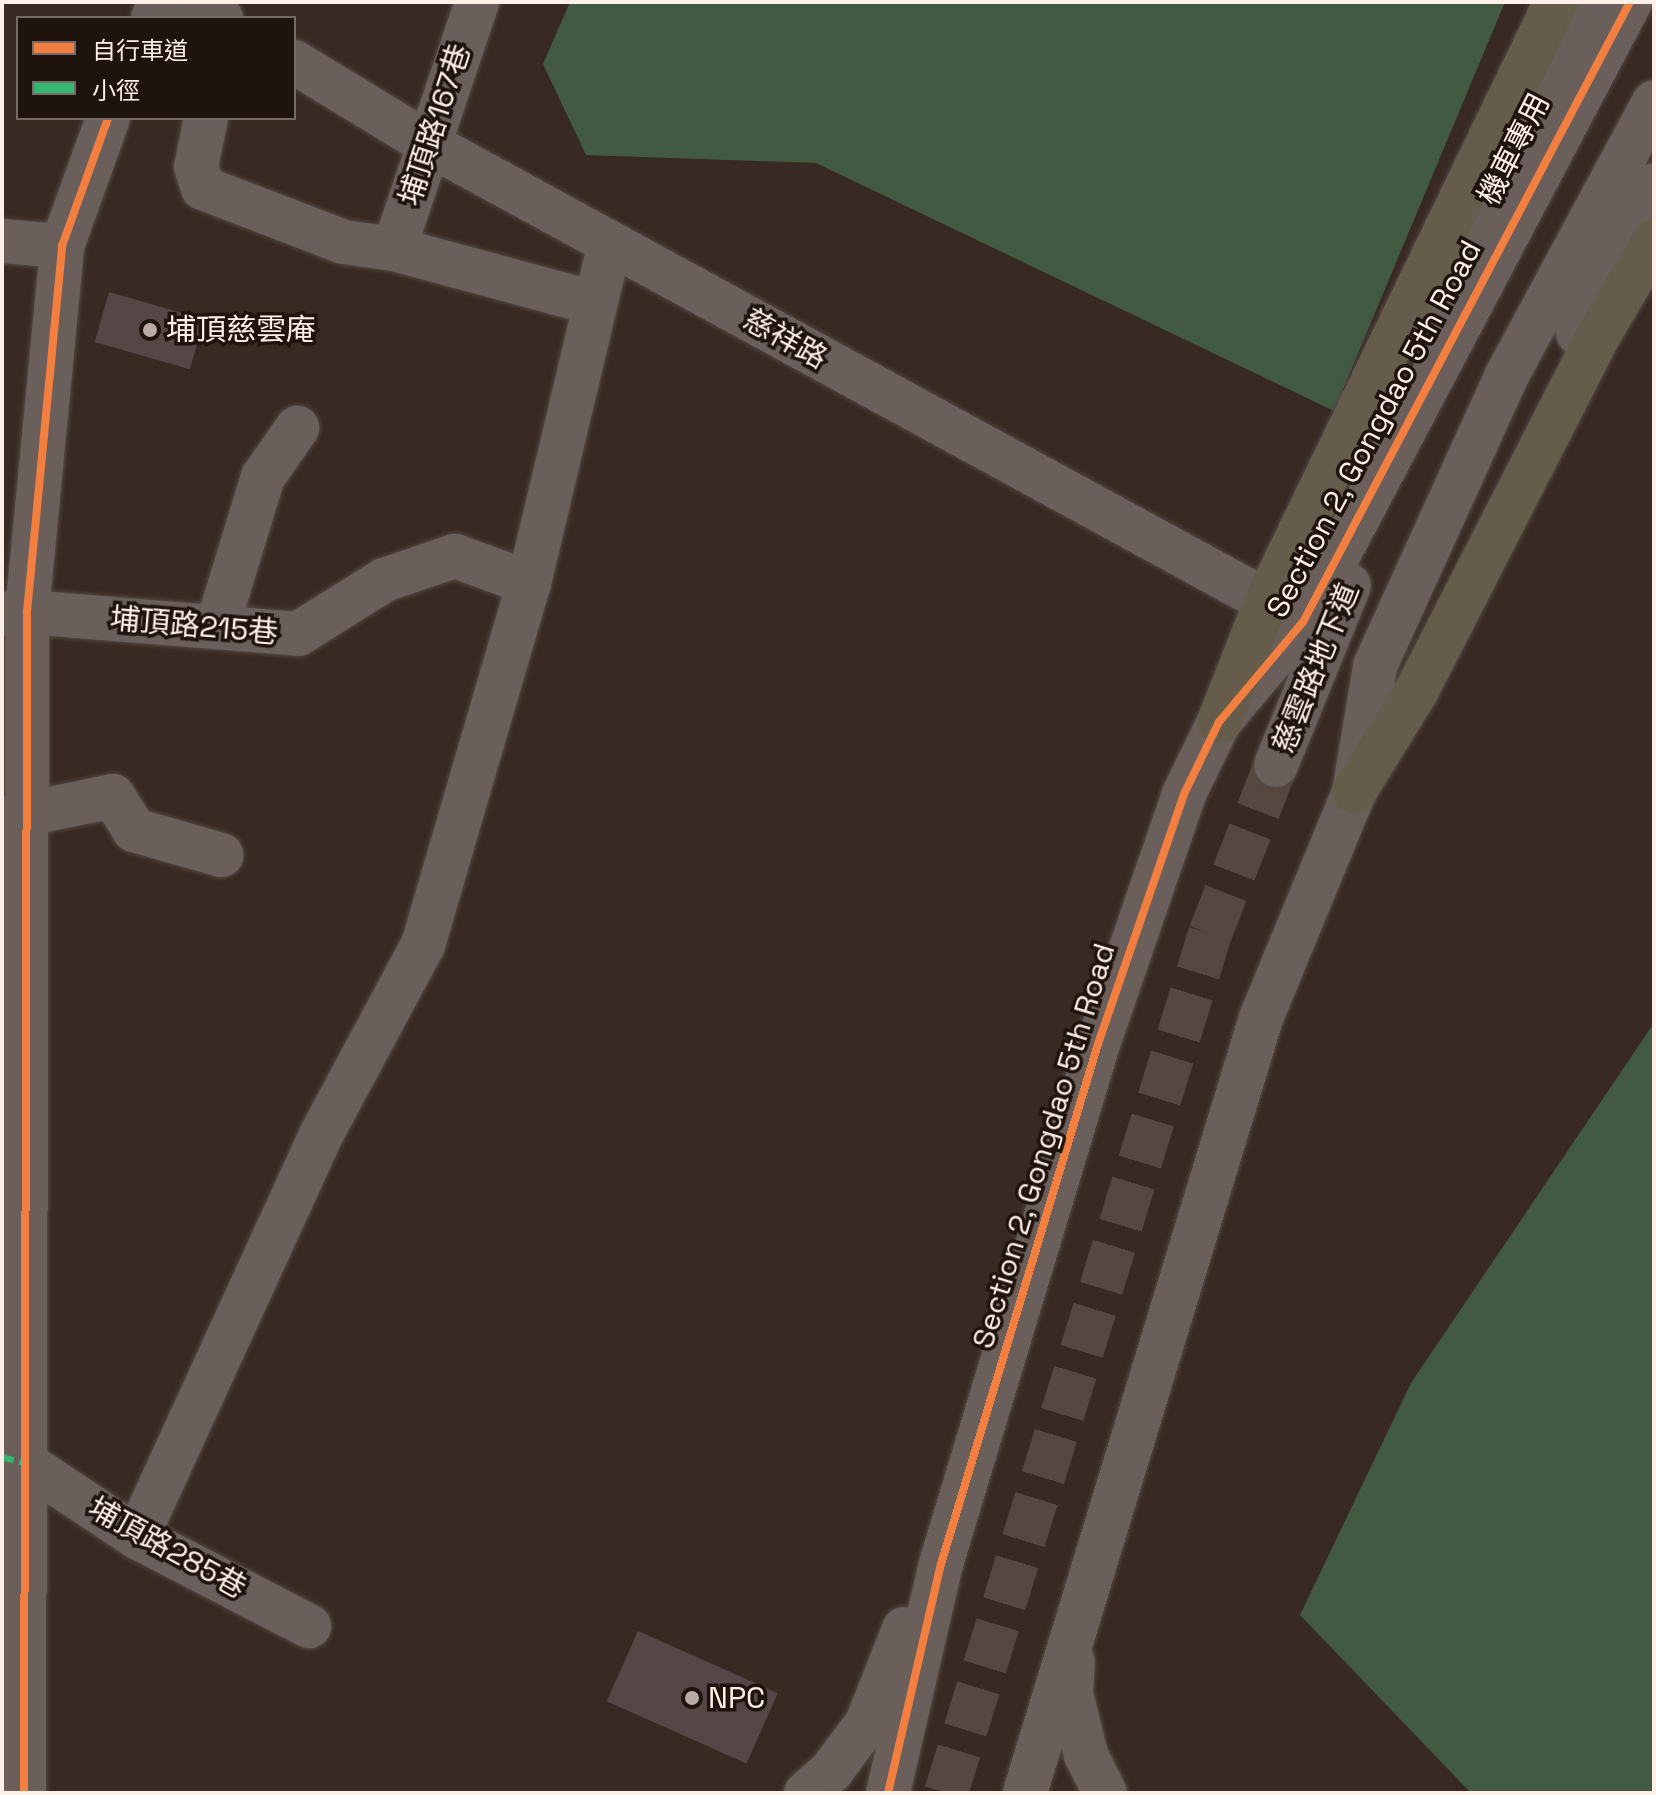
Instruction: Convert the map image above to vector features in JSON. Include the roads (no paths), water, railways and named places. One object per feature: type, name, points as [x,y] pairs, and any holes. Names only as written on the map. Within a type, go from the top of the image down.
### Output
[{"type":"highway","points":[[1219,722],[1556,2]]},
{"type":"highway","points":[[1354,792],[1417,690],[1597,338],[1654,241]]},
{"type":"street","points":[[195,2],[218,16]]},
{"type":"street","name":"埔頂路167巷","points":[[394,249],[427,143],[477,2]]},
{"type":"street","name":"機車專用","points":[[1273,605],[1590,2]]},
{"type":"street","name":"Section 2, Gongdao 5th Road","points":[[888,1793],[941,1564],[1098,1044],[1184,794],[1219,722],[1303,622],[1449,338],[1630,2]]},
{"type":"street","name":"慈祥路","points":[[296,63],[427,143],[1273,605]]},
{"type":"street","points":[[1354,792],[1375,666],[1506,377],[1654,102]]},
{"type":"street","points":[[24,1793],[15,1461],[14,613],[62,246],[107,120]]},
{"type":"street","points":[[206,120],[196,167],[203,188],[344,242],[394,249],[594,303]]},
{"type":"street","points":[[1025,1793],[1261,1018],[1401,680],[1654,185]]},
{"type":"street","points":[[2,241],[62,246]]},
{"type":"street","points":[[137,1537],[321,1135],[423,945],[529,583],[610,244]]},
{"type":"street","name":"慈雲路地下道","points":[[1449,338],[1276,765],[1506,377]]},
{"type":"street","points":[[217,627],[263,477],[297,428]]},
{"type":"street","name":"埔頂路215巷","points":[[14,613],[298,634],[384,580],[455,556],[529,583]]},
{"type":"street","points":[[14,816],[113,796],[134,830],[221,855]]},
{"type":"street","name":"埔頂路285巷","points":[[15,1461],[137,1537],[309,1626]]},
{"type":"street","points":[[806,1793],[832,1770],[867,1723],[911,1612],[941,1564]]},
{"type":"street","points":[[1075,1624],[1071,1693],[1086,1755],[1105,1793]]},
{"type":"tunnel","points":[[946,1793],[1210,934],[1276,765]]},
{"type":"place","name":"埔頂慈雲庵","points":[[150,330]]},
{"type":"place","name":"NPC","points":[[692,1698]]}]
